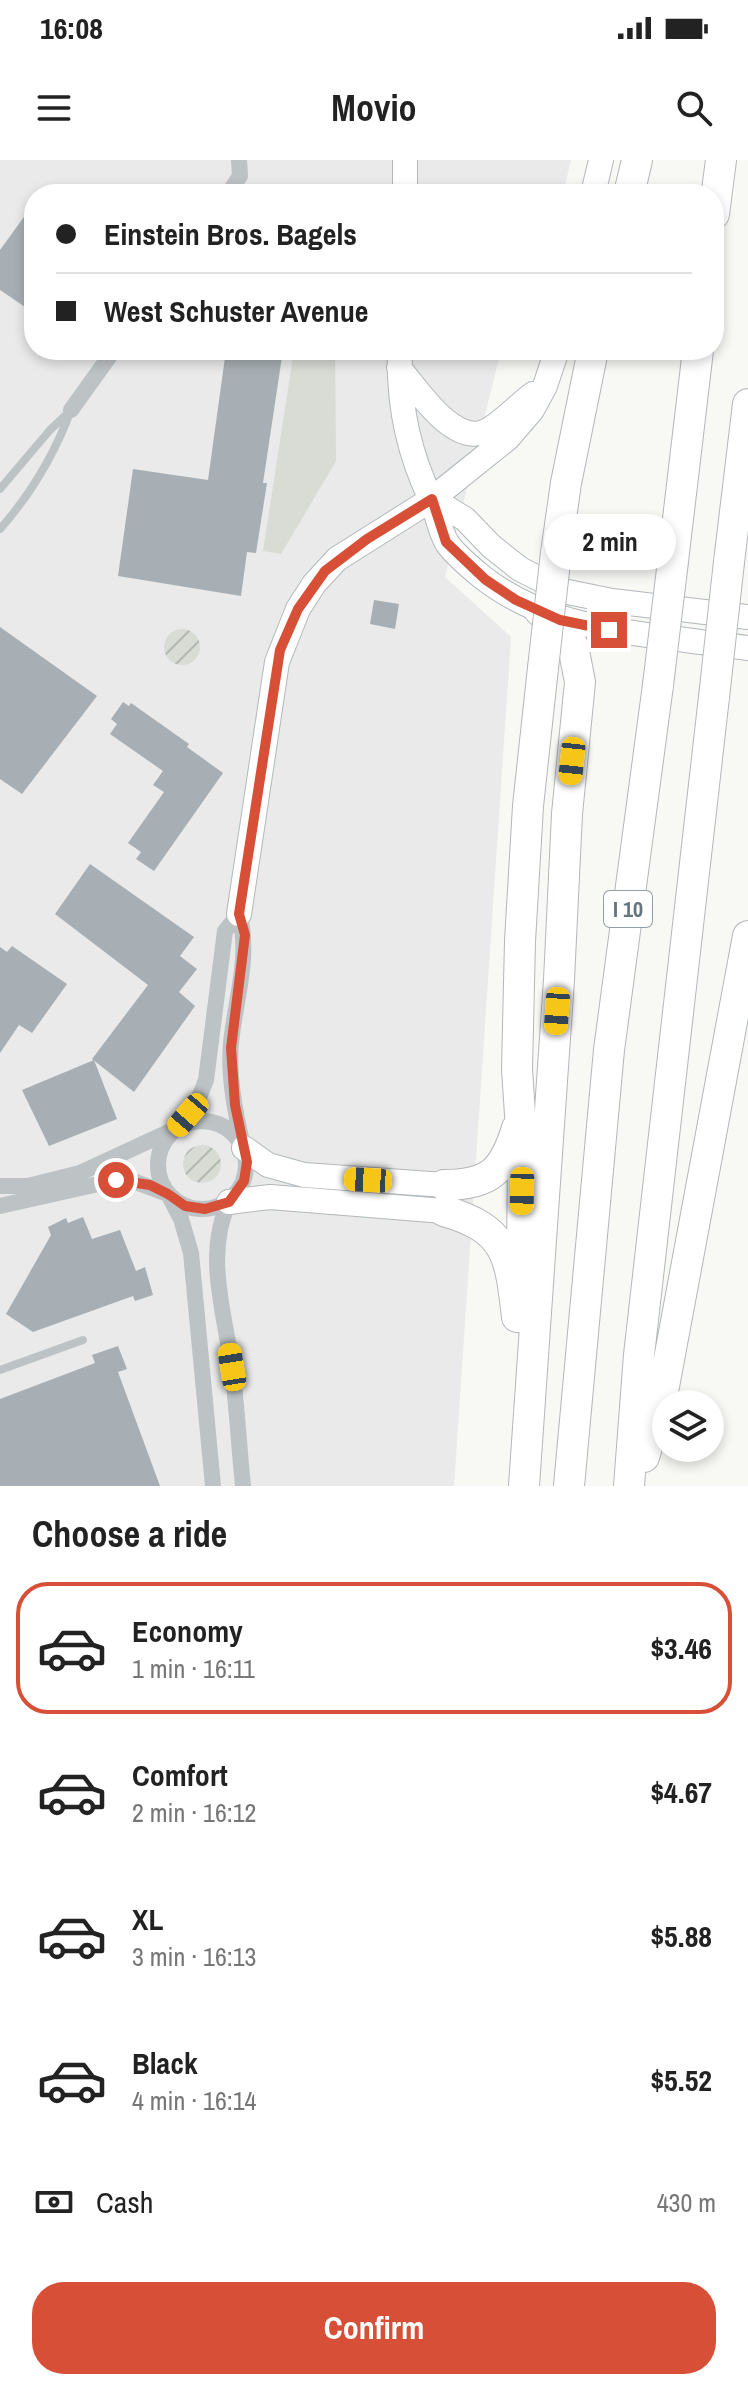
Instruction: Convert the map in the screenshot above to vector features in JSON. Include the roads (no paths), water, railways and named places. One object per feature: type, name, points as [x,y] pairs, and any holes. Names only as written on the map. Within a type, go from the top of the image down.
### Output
[{"type":"highway","points":[[631,184],[637,160]]},
{"type":"highway","points":[[718,184],[721,160]]},
{"type":"highway","points":[[512,1486],[523,1160],[517,1069],[520,941],[529,794],[556,553],[566,483],[591,360]]},
{"type":"highway","name":"I 10","points":[[569,1486],[609,1050],[658,685],[697,360]]},
{"type":"highway","name":"I 10","points":[[629,1486],[639,1355],[748,404]]},
{"type":"highway","points":[[524,1486],[559,980],[567,814],[580,682],[573,646],[568,637],[539,610]]},
{"type":"highway","points":[[635,1486],[662,1397],[748,936]]},
{"type":"highway","points":[[517,1317],[512,1273],[500,1243],[485,1227],[466,1217],[444,1198],[480,1182],[502,1164],[511,1148],[520,1118]]},
{"type":"street","points":[[405,160],[405,184]]},
{"type":"street","points":[[595,184],[601,160]]},
{"type":"street","points":[[235,184],[240,176],[240,164]]},
{"type":"street","points":[[71,410],[107,360]]},
{"type":"street","points":[[400,360],[406,431],[416,467],[432,499],[446,542],[460,557],[501,590],[539,610],[589,627],[748,648]]},
{"type":"street","points":[[401,360],[445,421],[458,430],[474,434],[494,426],[545,386]]},
{"type":"street","points":[[243,1486],[232,1367],[216,1258],[219,1226],[229,1202],[244,1181],[247,1162],[235,1105],[231,1048],[245,935],[239,914],[277,662],[291,622],[306,594],[337,559],[432,499],[508,438],[532,410],[554,360]]},
{"type":"street","points":[[432,499],[465,519],[491,546],[520,569],[563,591],[612,601],[748,617]]},
{"type":"street","points":[[213,1486],[191,1253],[181,1219],[159,1177],[158,1157],[167,1138],[198,1100],[206,1080],[225,931],[239,914]]},
{"type":"street","points":[[0,1186],[28,1186],[80,1173],[190,1122],[210,1121],[228,1128],[244,1148],[277,1169],[444,1198]]},
{"type":"street","points":[[0,1206],[116,1180],[133,1181],[168,1194],[195,1209],[270,1197],[444,1198]]},
{"type":"lane","points":[[0,489],[71,410]]},
{"type":"lane","points":[[0,529],[32,487],[61,437],[71,410]]},
{"type":"lane","points":[[0,1370],[83,1340]]}]
